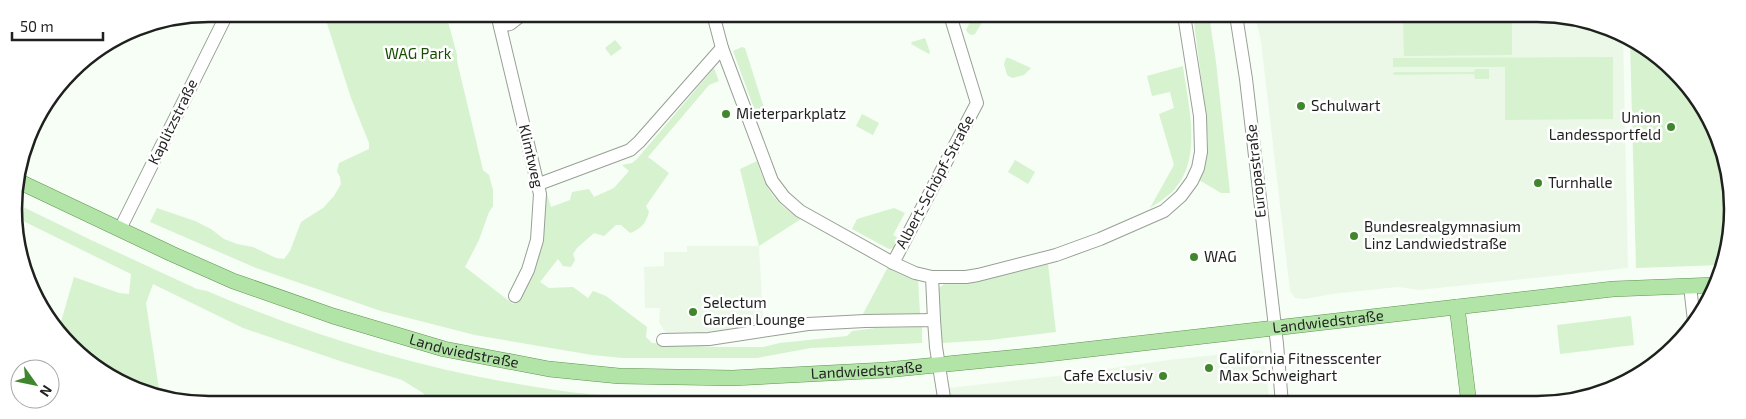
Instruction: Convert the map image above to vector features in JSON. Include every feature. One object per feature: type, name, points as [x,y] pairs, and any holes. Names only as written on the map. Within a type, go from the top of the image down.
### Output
[{"type":"main road","name":"Landwiedstraße","points":[[24,184],[234,281],[332,316],[437,347],[515,363],[590,374],[654,378],[712,379],[814,375],[939,365],[1626,288],[1707,285]]},
{"type":"main road","points":[[1457,308],[1468,396]]},
{"type":"street","name":"Kaplitzstraße","points":[[120,229],[223,22]]},
{"type":"street","name":"Klimtweg","points":[[498,22],[539,184],[541,209],[537,240],[528,270],[515,296]]},
{"type":"street","name":"Albert-Schöpf-Straße","points":[[716,22],[722,48],[772,181],[784,198],[800,211],[893,263],[915,273],[932,277],[966,277],[1056,254],[1100,239],[1164,211],[1181,196],[1192,181],[1198,168],[1201,152],[1200,116],[1185,22]]},
{"type":"street","name":"Albert-Schöpf-Straße","points":[[893,263],[977,103],[952,22]]},
{"type":"street","name":"Europastraße","points":[[1237,22],[1246,79],[1281,396]]},
{"type":"street","points":[[539,184],[630,150],[722,48]]},
{"type":"street","points":[[663,340],[709,338],[808,324],[934,320],[932,277]]},
{"type":"street","points":[[1690,286],[1693,311]]},
{"type":"street","name":"Landwiedstraße","points":[[934,320],[939,365]]},
{"type":"street","points":[[939,365],[944,396]]},
{"type":"shaded area","points":[[1257,22],[1536,22],[1561,24],[1597,32],[1623,44],[1628,268],[1419,290],[1398,287],[1332,294],[1305,299],[1295,298],[1290,291],[1261,42]]},
{"type":"shaded area","points":[[687,246],[759,246],[763,318],[751,328],[710,334],[667,335],[659,322],[660,308],[645,308],[644,267],[664,266],[664,252],[687,252]]},
{"type":"shaded area","points":[[1260,350],[1264,356],[1269,396],[949,396],[948,388],[1057,376],[1169,360]]},
{"type":"green space","name":"WAG Park","points":[[327,22],[448,22],[483,170],[489,175],[493,190],[493,206],[465,267],[513,304],[522,292],[544,191],[546,191],[551,207],[570,200],[572,192],[589,189],[594,197],[614,188],[629,171],[622,165],[632,163],[637,159],[714,68],[719,81],[709,85],[648,157],[669,173],[646,206],[649,212],[642,225],[630,233],[621,225],[616,225],[604,236],[594,233],[577,248],[573,254],[575,260],[571,267],[563,266],[558,259],[540,282],[549,288],[573,287],[588,298],[593,291],[606,296],[647,327],[646,337],[652,343],[714,347],[763,347],[780,343],[847,336],[852,331],[876,328],[922,327],[922,343],[811,348],[757,358],[623,358],[592,355],[475,335],[381,311],[256,268],[150,222],[157,208],[195,221],[211,229],[224,239],[253,247],[276,258],[284,259],[290,251],[301,222],[323,208],[334,196],[341,184],[337,171],[339,163],[369,149],[369,143],[351,98]]},
{"type":"green space","points":[[970,22],[980,22],[975,34],[971,35],[966,30]]},
{"type":"green space","points":[[1194,22],[1210,22],[1230,193],[1221,193],[1199,180],[1206,160],[1208,144]]},
{"type":"green space","points":[[1403,22],[1512,22],[1512,55],[1404,56]]},
{"type":"green space","points":[[925,38],[930,52],[929,54],[911,44]]},
{"type":"green space","points":[[615,40],[622,48],[611,56],[605,48]]},
{"type":"green space","points":[[742,47],[745,48],[764,108],[755,111],[733,51]]},
{"type":"green space","name":"Union Landessportfeld","points":[[1630,48],[1669,77],[1685,96],[1698,116],[1714,149],[1722,185],[1724,210],[1722,234],[1715,265],[1636,268]]},
{"type":"green space","points":[[1613,57],[1613,119],[1505,120],[1505,67],[1393,67],[1393,58]]},
{"type":"green space","points":[[1006,58],[1031,68],[1024,75],[1012,78],[1007,75],[1004,64]]},
{"type":"green space","points":[[1183,66],[1191,132],[1191,149],[1188,164],[1182,179],[1172,192],[1150,208],[1174,165],[1159,114],[1174,108],[1170,92],[1152,96],[1147,76]]},
{"type":"green space","points":[[1475,69],[1489,69],[1489,79],[1475,79],[1474,74],[1393,75],[1394,72],[1474,72]]},
{"type":"green space","points":[[862,114],[879,123],[873,135],[856,126]]},
{"type":"green space","points":[[1015,160],[1035,172],[1028,184],[1008,172]]},
{"type":"green space","points":[[757,161],[764,180],[773,195],[784,207],[801,219],[759,246],[740,169]]},
{"type":"green space","points":[[22,207],[197,289],[207,291],[321,335],[399,358],[478,377],[610,396],[425,396],[423,393],[402,380],[243,328],[153,284],[146,303],[159,390],[149,387],[116,371],[96,358],[77,342],[61,323],[74,277],[119,293],[129,294],[131,274],[23,221]]},
{"type":"green space","points":[[894,208],[905,213],[893,235],[898,238],[894,248],[889,249],[852,229],[857,219]]},
{"type":"green space","points":[[1048,264],[1056,332],[990,340],[942,343],[938,289],[944,284],[983,280]]},
{"type":"green space","points":[[889,265],[918,279],[920,314],[863,316]]},
{"type":"green space","points":[[1631,316],[1634,345],[1560,354],[1557,325]]},
{"type":"place","name":"Schulwart","points":[[1301,106]]},
{"type":"place","name":"Mieterparkplatz","points":[[726,114]]},
{"type":"place","name":"Union Landessportfeld","points":[[1671,127]]},
{"type":"place","name":"Turnhalle","points":[[1538,183]]},
{"type":"place","name":"Bundesrealgymnasium Linz Landwiedstraße","points":[[1354,236]]},
{"type":"place","name":"WAG","points":[[1194,257]]},
{"type":"place","name":"Selectum Garden Lounge","points":[[693,312]]},
{"type":"place","name":"California Fitnesscenter Max Schweighart","points":[[1209,368]]},
{"type":"place","name":"Cafe Exclusiv","points":[[1163,376]]}]
